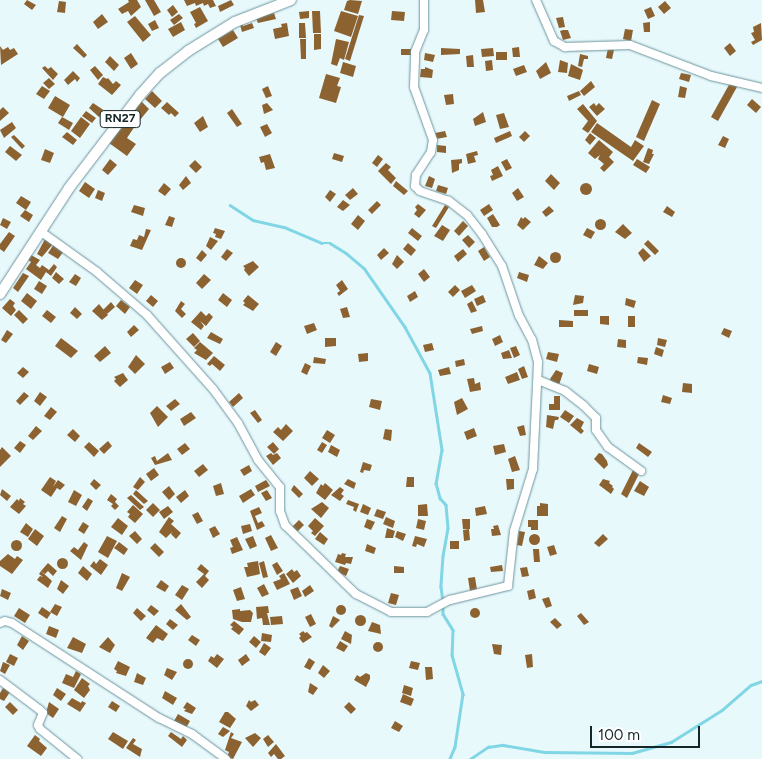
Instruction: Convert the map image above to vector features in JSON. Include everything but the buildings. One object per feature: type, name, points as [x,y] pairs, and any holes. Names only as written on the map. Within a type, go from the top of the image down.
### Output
[{"type":"main road","name":"RN27","points":[[0,294],[69,188],[121,118],[160,73],[188,51],[235,22],[291,0]]},
{"type":"street","points":[[40,231],[98,272],[120,295],[147,315],[222,399],[258,460],[280,487],[280,511],[285,525],[356,594],[391,612],[426,612],[450,600],[508,586],[514,531],[533,469],[538,362],[532,340],[519,316],[502,266],[482,234],[467,215],[449,201],[420,191],[416,186],[416,175],[430,152],[433,140],[414,87],[415,52],[424,30],[424,0]]},
{"type":"street","points":[[536,0],[554,41],[566,47],[630,45],[711,76],[762,88]]},
{"type":"street","points":[[538,380],[564,391],[584,406],[596,418],[596,430],[608,447],[641,471]]},
{"type":"street","points":[[0,623],[5,621],[12,623],[159,718],[192,734],[226,759]]},
{"type":"street","points":[[0,680],[43,713],[38,725],[40,729],[77,759]]},
{"type":"waterway","points":[[230,205],[253,220],[284,227],[322,243],[330,243],[364,268],[405,327],[430,373],[442,450],[436,483],[440,498],[446,505],[448,528],[443,556],[441,587],[443,601]]},
{"type":"waterway","points":[[443,606],[443,614],[453,630],[452,655],[463,694],[455,747],[450,759]]},
{"type":"waterway","points":[[470,759],[488,747],[503,745],[545,752],[632,753],[671,742],[722,710],[751,685],[762,681]]}]
